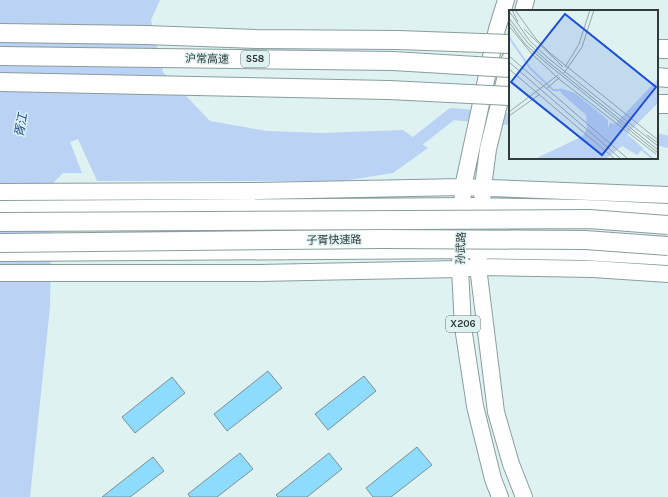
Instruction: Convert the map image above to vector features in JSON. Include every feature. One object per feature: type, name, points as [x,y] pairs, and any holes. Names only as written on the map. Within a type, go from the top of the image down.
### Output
[{"type":"highway","points":[[0,33],[146,35],[256,39],[398,40],[509,44]]},
{"type":"highway","name":"沪常高速","points":[[0,56],[393,61],[509,68]]},
{"type":"highway","points":[[658,77],[668,78]]},
{"type":"highway","points":[[0,82],[389,90],[509,96]]},
{"type":"highway","name":"子胥快速路","points":[[0,222],[589,219],[668,225]]},
{"type":"highway","name":"子胥快速路","points":[[0,243],[382,239],[586,240],[668,246]]},
{"type":"main road","name":"孙武路","points":[[500,497],[493,479],[475,406],[463,327],[460,269],[463,187],[497,29],[506,0]]},
{"type":"main road","points":[[523,10],[526,0]]},
{"type":"main road","name":"孙武路","points":[[509,63],[488,149],[483,188],[478,267],[496,412],[511,464],[524,497]]},
{"type":"main road","points":[[0,192],[256,191],[463,187],[668,195]]},
{"type":"main road","points":[[0,209],[482,206],[585,208],[668,212]]},
{"type":"main road","points":[[0,253],[479,250],[583,252],[668,257]]},
{"type":"main road","points":[[0,273],[259,273],[460,269],[478,267],[593,269],[668,274]]},
{"type":"water","name":"胥江","points":[[0,0],[160,0],[151,20],[163,72],[210,121],[267,131],[323,133],[403,130],[428,148],[393,173],[343,181],[97,181],[78,139],[70,142],[82,173],[63,173],[52,184],[50,307],[30,497],[0,497]]},
{"type":"building","points":[[268,371],[282,388],[227,431],[214,414]]},
{"type":"building","points":[[364,376],[376,391],[328,430],[315,414]]},
{"type":"building","points":[[172,377],[185,393],[135,433],[122,417]]},
{"type":"building","points":[[417,447],[432,465],[391,497],[373,497],[366,488]]},
{"type":"building","points":[[240,453],[253,469],[217,497],[190,497],[188,494]]},
{"type":"building","points":[[329,453],[342,469],[307,497],[278,497],[276,495]]},
{"type":"building","points":[[153,457],[164,471],[130,497],[102,497]]},
{"type":"waterway","points":[[406,150],[452,114],[509,119]]},
{"type":"waterway","points":[[658,139],[668,142]]}]
